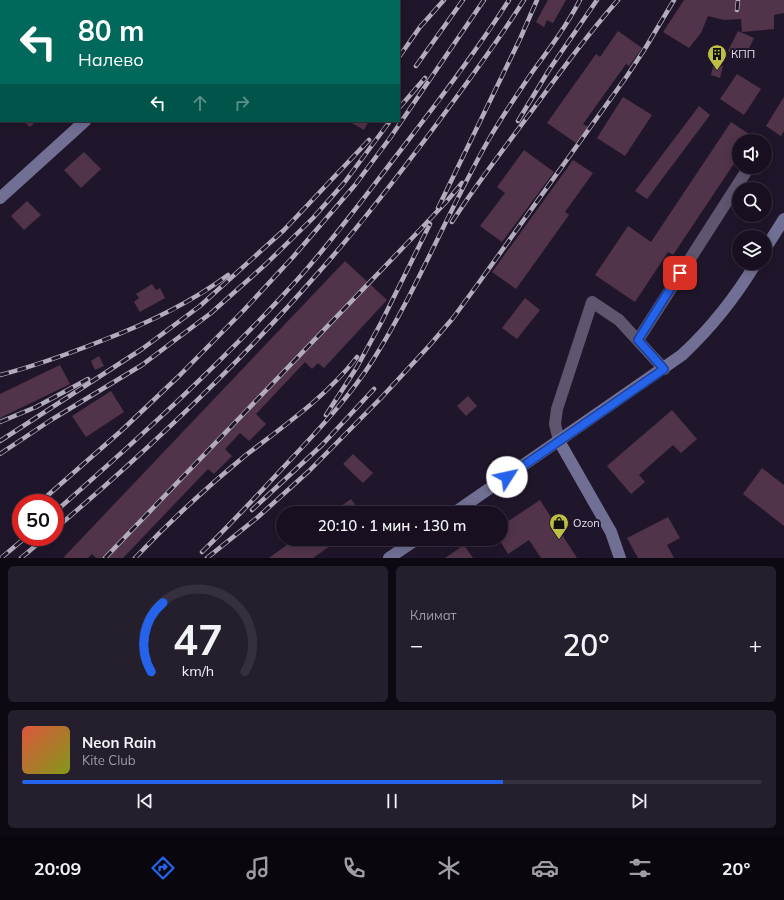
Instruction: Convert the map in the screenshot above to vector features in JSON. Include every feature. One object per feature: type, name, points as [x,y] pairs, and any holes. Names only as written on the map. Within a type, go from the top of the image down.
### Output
[{"type":"main road","points":[[0,198],[84,122]]},
{"type":"main road","points":[[772,238],[784,218]]},
{"type":"main road","points":[[464,506],[664,369],[682,355],[701,338],[718,318],[734,298],[752,270]]},
{"type":"main road","points":[[559,441],[611,532],[620,558]]},
{"type":"main road","points":[[389,558],[407,546]]},
{"type":"street","points":[[638,340],[745,174]]},
{"type":"street","points":[[559,441],[555,424],[557,409],[592,302],[619,320],[664,369]]},
{"type":"building","points":[[548,0],[566,0],[553,23],[547,20],[544,27],[536,22]]},
{"type":"building","points":[[684,0],[784,0],[784,13],[774,15],[774,29],[742,32],[741,19],[724,20],[708,16],[701,33],[689,48],[663,32]]},
{"type":"building","points":[[618,31],[642,48],[629,66],[626,64],[583,124],[588,127],[576,143],[547,123],[596,54],[600,57]]},
{"type":"building","points":[[738,31],[754,38],[744,59],[728,51]]},
{"type":"building","name":"КПП","points":[[714,63],[723,66],[720,78],[711,75]]},
{"type":"building","points":[[737,74],[761,89],[744,115],[720,99]]},
{"type":"building","points":[[623,97],[652,115],[625,156],[597,138]]},
{"type":"building","points":[[784,97],[784,131],[781,136],[766,126]]},
{"type":"building","points":[[699,106],[710,115],[647,199],[635,191]]},
{"type":"building","points":[[24,122],[35,122],[30,127]]},
{"type":"building","points":[[350,122],[368,122],[364,130]]},
{"type":"building","points":[[731,122],[749,134],[732,134],[732,166],[673,255],[668,252],[635,302],[595,275],[628,226],[651,242]]},
{"type":"building","points":[[524,150],[554,172],[502,242],[480,226],[505,193],[497,187]]},
{"type":"building","points":[[84,152],[101,169],[81,188],[64,170]]},
{"type":"building","points":[[573,160],[593,173],[565,212],[569,215],[516,289],[492,272]]},
{"type":"building","points":[[27,201],[41,215],[24,230],[11,216]]},
{"type":"building","points":[[345,261],[387,300],[324,368],[318,363],[312,369],[305,362],[256,414],[266,424],[249,441],[240,433],[225,449],[232,456],[214,474],[208,469],[123,558],[96,558],[92,554],[88,558],[65,558],[64,557]]},
{"type":"building","points":[[152,284],[156,290],[160,288],[165,298],[140,312],[134,302],[139,298],[136,294]]},
{"type":"building","points":[[525,298],[540,310],[517,339],[502,328]]},
{"type":"building","points":[[99,356],[104,366],[95,370],[91,361]]},
{"type":"building","points":[[60,365],[70,384],[0,418],[0,394]]},
{"type":"building","points":[[111,391],[124,412],[86,437],[72,416]]},
{"type":"building","points":[[468,396],[477,406],[466,416],[457,406]]},
{"type":"building","points":[[672,410],[697,439],[681,453],[673,445],[639,475],[645,482],[631,494],[607,466]]},
{"type":"building","points":[[353,454],[373,473],[363,483],[343,464]]},
{"type":"building","points":[[762,468],[784,485],[784,526],[743,494]]},
{"type":"building","points":[[351,499],[356,506],[341,506]]},
{"type":"building","points":[[540,500],[577,558],[541,558],[529,540],[508,554],[503,546],[508,546],[508,521]]},
{"type":"building","points":[[668,517],[680,538],[667,545],[674,558],[638,558],[627,538]]},
{"type":"building","points":[[285,546],[330,546],[313,558],[269,558]]},
{"type":"building","points":[[465,546],[473,558],[445,558]]},
{"type":"railway","points":[[400,56],[420,27],[444,0]]},
{"type":"railway","points":[[416,66],[463,0]]},
{"type":"railway","points":[[49,494],[121,431],[179,376],[244,310],[293,257],[355,185],[390,138],[484,0]]},
{"type":"railway","points":[[64,504],[210,370],[269,311],[297,280],[337,233],[428,114],[470,58],[509,0]]},
{"type":"railway","points":[[64,521],[158,438],[224,374],[288,307],[334,255],[422,144],[503,32],[524,0]]},
{"type":"railway","points":[[438,208],[520,39],[537,0]]},
{"type":"railway","points":[[202,552],[237,517],[314,434],[345,398],[373,360],[404,306],[489,139],[516,96],[564,27],[580,0]]},
{"type":"railway","points":[[518,121],[549,70],[597,0]]},
{"type":"railway","points":[[452,222],[565,67],[618,0]]},
{"type":"railway","points":[[207,558],[258,517],[309,471],[381,398],[453,318],[627,76],[674,0]]},
{"type":"railway","points":[[737,10],[738,0]]},
{"type":"railway","points":[[400,107],[425,78]]},
{"type":"railway","points":[[0,454],[51,420],[142,365],[211,313],[266,264],[313,218],[344,183],[389,122]]},
{"type":"railway","points":[[0,441],[142,349],[200,306],[284,230],[369,140]]},
{"type":"railway","points":[[105,558],[416,234],[462,183]]},
{"type":"railway","points":[[326,415],[357,367],[382,321],[430,224]]},
{"type":"railway","points":[[0,375],[64,355],[134,328],[183,304],[228,275]]},
{"type":"railway","points":[[135,558],[217,479],[319,397],[357,357]]},
{"type":"railway","points":[[0,422],[36,407],[88,379]]},
{"type":"railway","points":[[252,510],[322,445],[374,389]]},
{"type":"railway","points":[[1,558],[15,546]]},
{"type":"railway","points":[[21,558],[35,546]]},
{"type":"place","name":"КПП","points":[[717,71]]},
{"type":"place","name":"Ozon","points":[[559,540]]},
{"type":"route","points":[[507,477],[664,369],[638,340],[680,273]]}]
